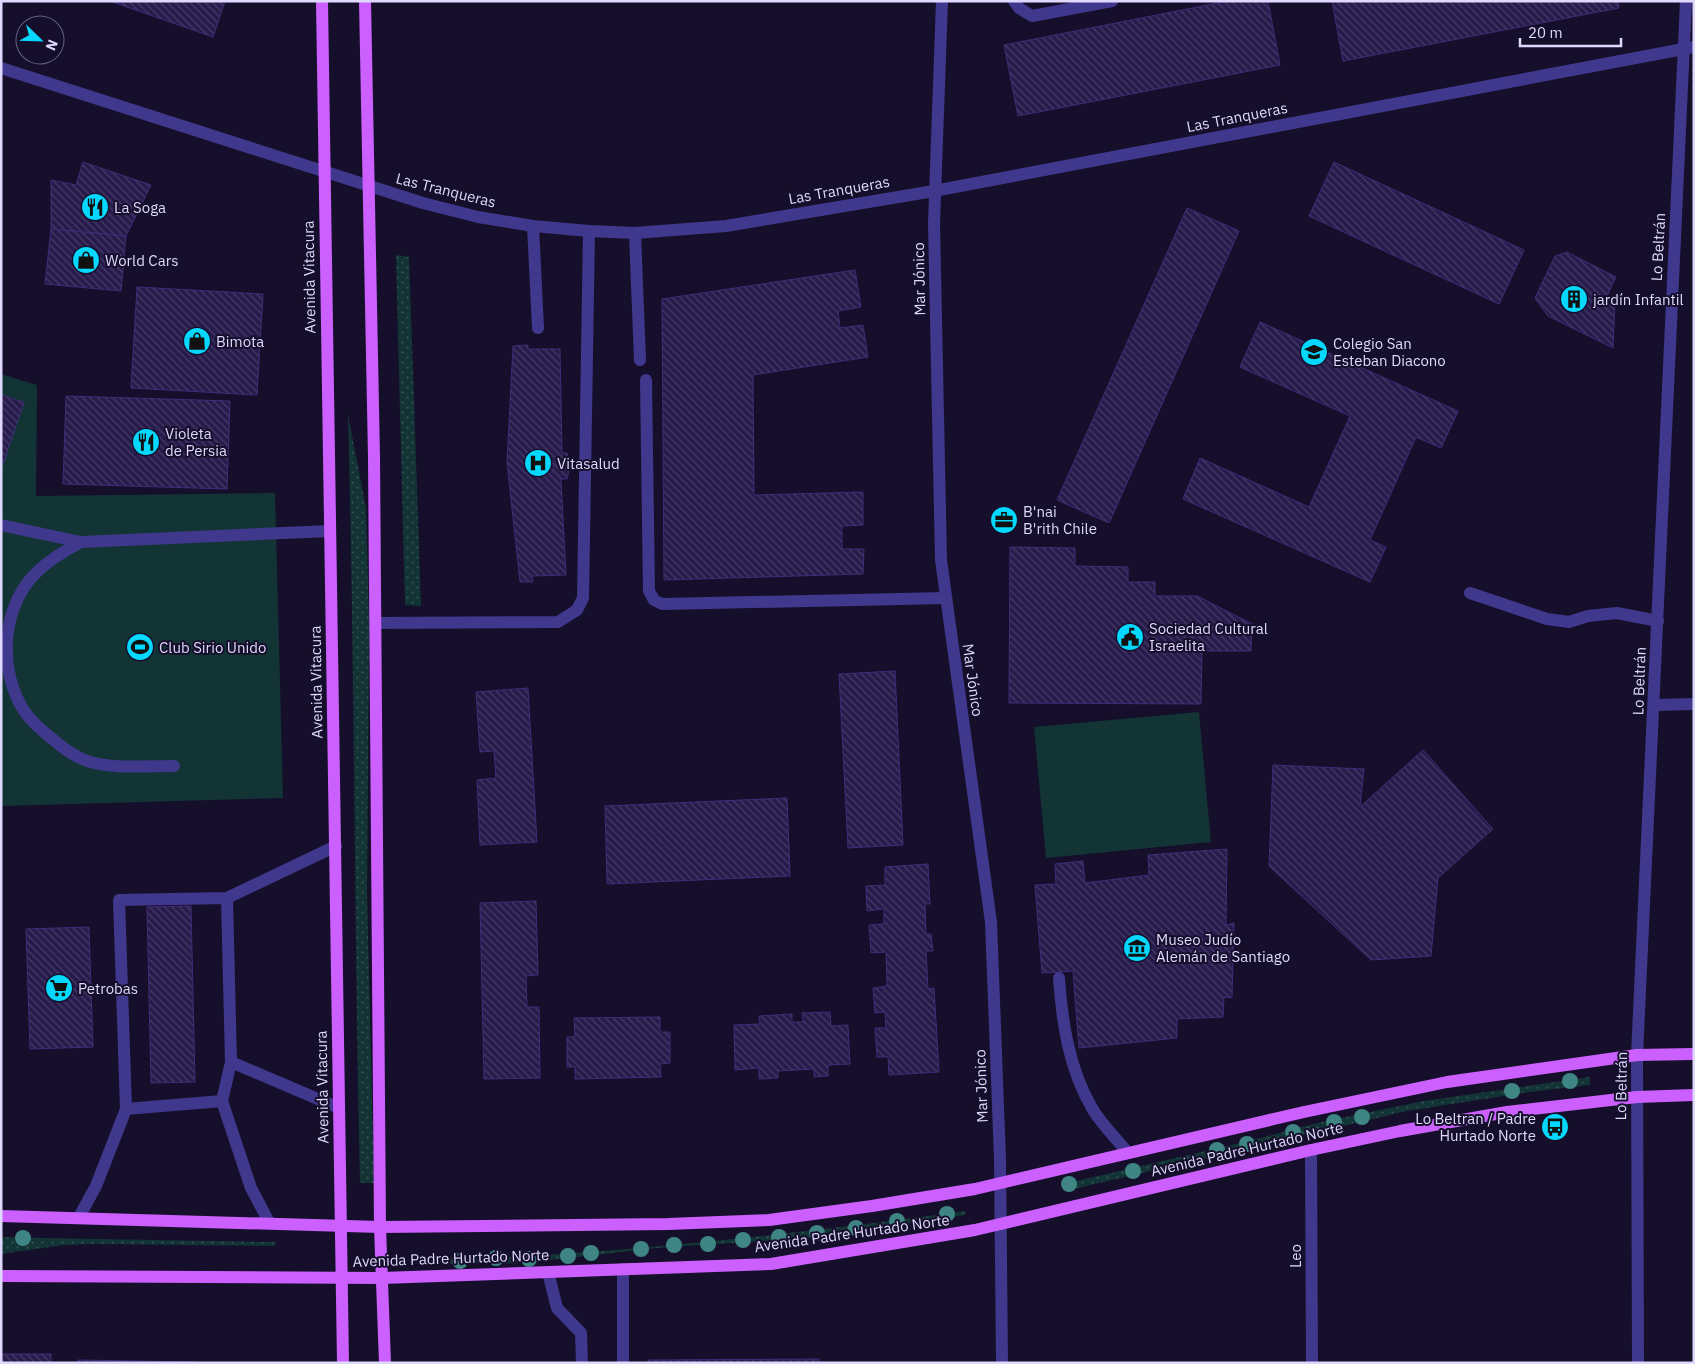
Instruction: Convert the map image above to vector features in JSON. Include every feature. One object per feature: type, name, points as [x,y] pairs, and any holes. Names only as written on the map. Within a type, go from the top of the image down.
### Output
[{"type":"main road","name":"Avenida Vitacura","points":[[322,1],[343,1363]]},
{"type":"main road","points":[[365,1],[376,624],[380,1227],[384,1363]]},
{"type":"main road","name":"Avenida Padre Hurtado Norte","points":[[1,1216],[269,1222],[380,1227],[668,1224],[769,1220],[872,1206],[1000,1182],[1304,1112],[1447,1082],[1637,1055],[1694,1054]]},
{"type":"main road","name":"Avenida Padre Hurtado Norte","points":[[1,1276],[382,1278],[771,1264],[1001,1225],[1312,1150],[1507,1112],[1637,1097],[1694,1095]]},
{"type":"street","name":"Mar Jónico","points":[[942,1],[934,191],[941,560],[991,922],[1000,1182],[1002,1363]]},
{"type":"street","points":[[1014,1],[1019,8],[1032,16],[1112,1]]},
{"type":"street","name":"Lo Beltrán","points":[[1638,1363],[1637,1055],[1689,48],[1686,1]]},
{"type":"street","name":"Las Tranqueras","points":[[1,68],[324,172],[478,217],[533,226],[589,232],[635,232],[726,226],[934,191],[1689,48]]},
{"type":"street","points":[[533,226],[538,328]]},
{"type":"street","points":[[376,624],[558,622],[577,610],[582,598],[589,232]]},
{"type":"street","points":[[635,232],[640,360]]},
{"type":"street","points":[[646,380],[649,591],[654,600],[662,604],[946,598]]},
{"type":"street","points":[[1,525],[81,542],[330,531]]},
{"type":"street","points":[[81,542],[60,553],[41,568],[25,587],[13,610],[8,631],[7,656],[12,682],[21,706],[38,728],[65,750],[90,762],[110,765],[174,766]]},
{"type":"street","points":[[1470,593],[1547,619],[1569,622],[1588,616],[1616,612],[1658,621]]},
{"type":"street","points":[[1654,704],[1694,704]]},
{"type":"street","points":[[79,1217],[96,1186],[126,1109],[119,900],[227,898],[336,846]]},
{"type":"street","points":[[227,898],[231,1062],[222,1101],[251,1188],[269,1222]]},
{"type":"street","points":[[1059,978],[1062,1023],[1076,1071],[1092,1108],[1128,1153]]},
{"type":"street","points":[[231,1062],[339,1108]]},
{"type":"street","points":[[126,1109],[222,1101]]},
{"type":"street","name":"Leo","points":[[1312,1150],[1312,1363]]},
{"type":"street","points":[[623,1269],[623,1363]]},
{"type":"street","points":[[548,1272],[557,1308],[581,1333],[582,1363]]},
{"type":"green space","points":[[396,255],[409,257],[421,606],[405,605]]},
{"type":"green space","name":"Club Sirio Unido","points":[[1,374],[37,385],[36,496],[275,493],[283,798],[1,806]]},
{"type":"green space","points":[[348,415],[366,508],[369,623],[367,894],[374,1183],[360,1183]]},
{"type":"green space","points":[[1199,712],[1211,842],[1046,858],[1034,727]]},
{"type":"green space","points":[[1590,1077],[1590,1085],[1529,1092],[1407,1111],[1065,1191],[1064,1184],[1317,1123],[1424,1101]]},
{"type":"green space","points":[[966,1211],[965,1215],[807,1238],[657,1248],[522,1263],[448,1264],[449,1258],[595,1252],[683,1244],[825,1229]]},
{"type":"green space","points":[[1,1237],[276,1242],[275,1246],[64,1245],[1,1254]]},
{"type":"building","points":[[110,1],[225,1],[213,37]]},
{"type":"building","points":[[1228,1],[1268,1],[1280,65],[1018,116],[1004,45]]},
{"type":"building","points":[[1332,1],[1618,1],[1619,8],[1343,61]]},
{"type":"building","name":"La Soga","points":[[83,162],[151,185],[126,236],[51,229],[51,180],[76,185]]},
{"type":"building","points":[[1334,162],[1524,250],[1499,304],[1309,216]]},
{"type":"building","points":[[1187,208],[1239,231],[1109,523],[1057,500]]},
{"type":"building","name":"World Cars","points":[[51,229],[126,236],[121,291],[45,284]]},
{"type":"building","name":"jardín Infantil","points":[[1567,252],[1616,277],[1607,296],[1615,300],[1613,348],[1548,316],[1535,298],[1555,256]]},
{"type":"building","points":[[855,270],[861,307],[838,311],[840,328],[863,325],[868,357],[753,375],[754,495],[863,492],[863,525],[842,526],[842,549],[864,549],[863,574],[664,580],[662,299]]},
{"type":"building","name":"Bimota","points":[[137,287],[263,294],[257,395],[131,388]]},
{"type":"building","points":[[1260,322],[1458,411],[1441,448],[1416,437],[1370,540],[1386,547],[1370,582],[1183,499],[1200,458],[1309,507],[1350,416],[1240,367]]},
{"type":"building","name":"Vitasalud","points":[[528,345],[528,349],[560,349],[562,453],[567,453],[570,465],[567,479],[561,479],[566,575],[532,576],[533,582],[520,582],[507,462],[513,346]]},
{"type":"building","points":[[1,395],[24,402],[1,470]]},
{"type":"building","name":"Violeta de Persia","points":[[66,396],[230,401],[227,489],[63,484]]},
{"type":"building","name":"Sociedad Cultural Israelita","points":[[1010,547],[1075,548],[1075,566],[1128,567],[1128,582],[1155,582],[1155,596],[1197,596],[1252,624],[1251,651],[1202,651],[1201,704],[1009,703]]},
{"type":"building","points":[[895,671],[903,845],[848,848],[839,674]]},
{"type":"building","points":[[528,688],[537,842],[480,845],[477,780],[496,778],[494,751],[480,752],[476,692]]},
{"type":"building","points":[[1423,750],[1493,829],[1438,878],[1431,956],[1371,960],[1269,866],[1273,765],[1364,769],[1360,807]]},
{"type":"building","points":[[787,798],[790,876],[607,884],[605,806]]},
{"type":"building","name":"Museo Judío Alemán de Santiago","points":[[1227,849],[1226,925],[1234,923],[1232,998],[1224,997],[1223,1017],[1177,1019],[1177,1038],[1079,1048],[1073,971],[1042,973],[1035,885],[1056,884],[1055,864],[1083,861],[1085,883],[1149,875],[1148,855]]},
{"type":"building","points":[[928,864],[930,904],[925,904],[926,934],[931,934],[933,951],[926,951],[928,989],[934,988],[939,1072],[889,1075],[888,1057],[877,1057],[875,1028],[886,1028],[885,1012],[875,1013],[873,988],[887,986],[886,952],[871,953],[869,925],[884,924],[884,909],[867,911],[866,886],[885,885],[885,867]]},
{"type":"building","points":[[536,901],[538,975],[526,976],[527,1007],[539,1007],[540,1078],[484,1079],[480,903]]},
{"type":"building","points":[[191,906],[195,1082],[151,1083],[147,907]]},
{"type":"building","name":"Petrobas","points":[[89,927],[93,1047],[30,1049],[26,929]]},
{"type":"building","points":[[830,1012],[831,1026],[848,1025],[850,1064],[828,1065],[828,1076],[814,1077],[814,1069],[778,1071],[778,1078],[759,1079],[759,1068],[735,1070],[734,1025],[760,1024],[759,1016],[792,1014],[792,1022],[803,1022],[802,1013]]},
{"type":"building","points":[[660,1017],[660,1032],[670,1032],[670,1063],[660,1064],[661,1077],[575,1079],[575,1067],[567,1067],[567,1037],[575,1037],[574,1018]]},
{"type":"building","points":[[2,1354],[51,1354],[51,1363],[2,1363]]},
{"type":"building","points":[[819,1359],[819,1363],[648,1363],[648,1360]]},
{"type":"building","points":[[78,1360],[196,1362],[78,1363]]},
{"type":"place","name":"La Soga","points":[[95,207]]},
{"type":"place","name":"World Cars","points":[[86,260]]},
{"type":"place","name":"jardín Infantil","points":[[1574,299]]},
{"type":"place","name":"Bimota","points":[[197,341]]},
{"type":"place","name":"Colegio San Esteban Diacono","points":[[1314,352]]},
{"type":"place","name":"Violeta de Persia","points":[[146,442]]},
{"type":"place","name":"Vitasalud","points":[[538,463]]},
{"type":"place","name":"B'nai B'rith Chile","points":[[1004,520]]},
{"type":"place","name":"Sociedad Cultural Israelita","points":[[1130,637]]},
{"type":"place","name":"Club Sirio Unido","points":[[140,647]]},
{"type":"place","name":"Museo Judío Alemán de Santiago","points":[[1137,948]]},
{"type":"place","name":"Petrobas","points":[[59,988]]},
{"type":"place","name":"Lo Beltran / Padre Hurtado Norte","points":[[1555,1127]]}]
